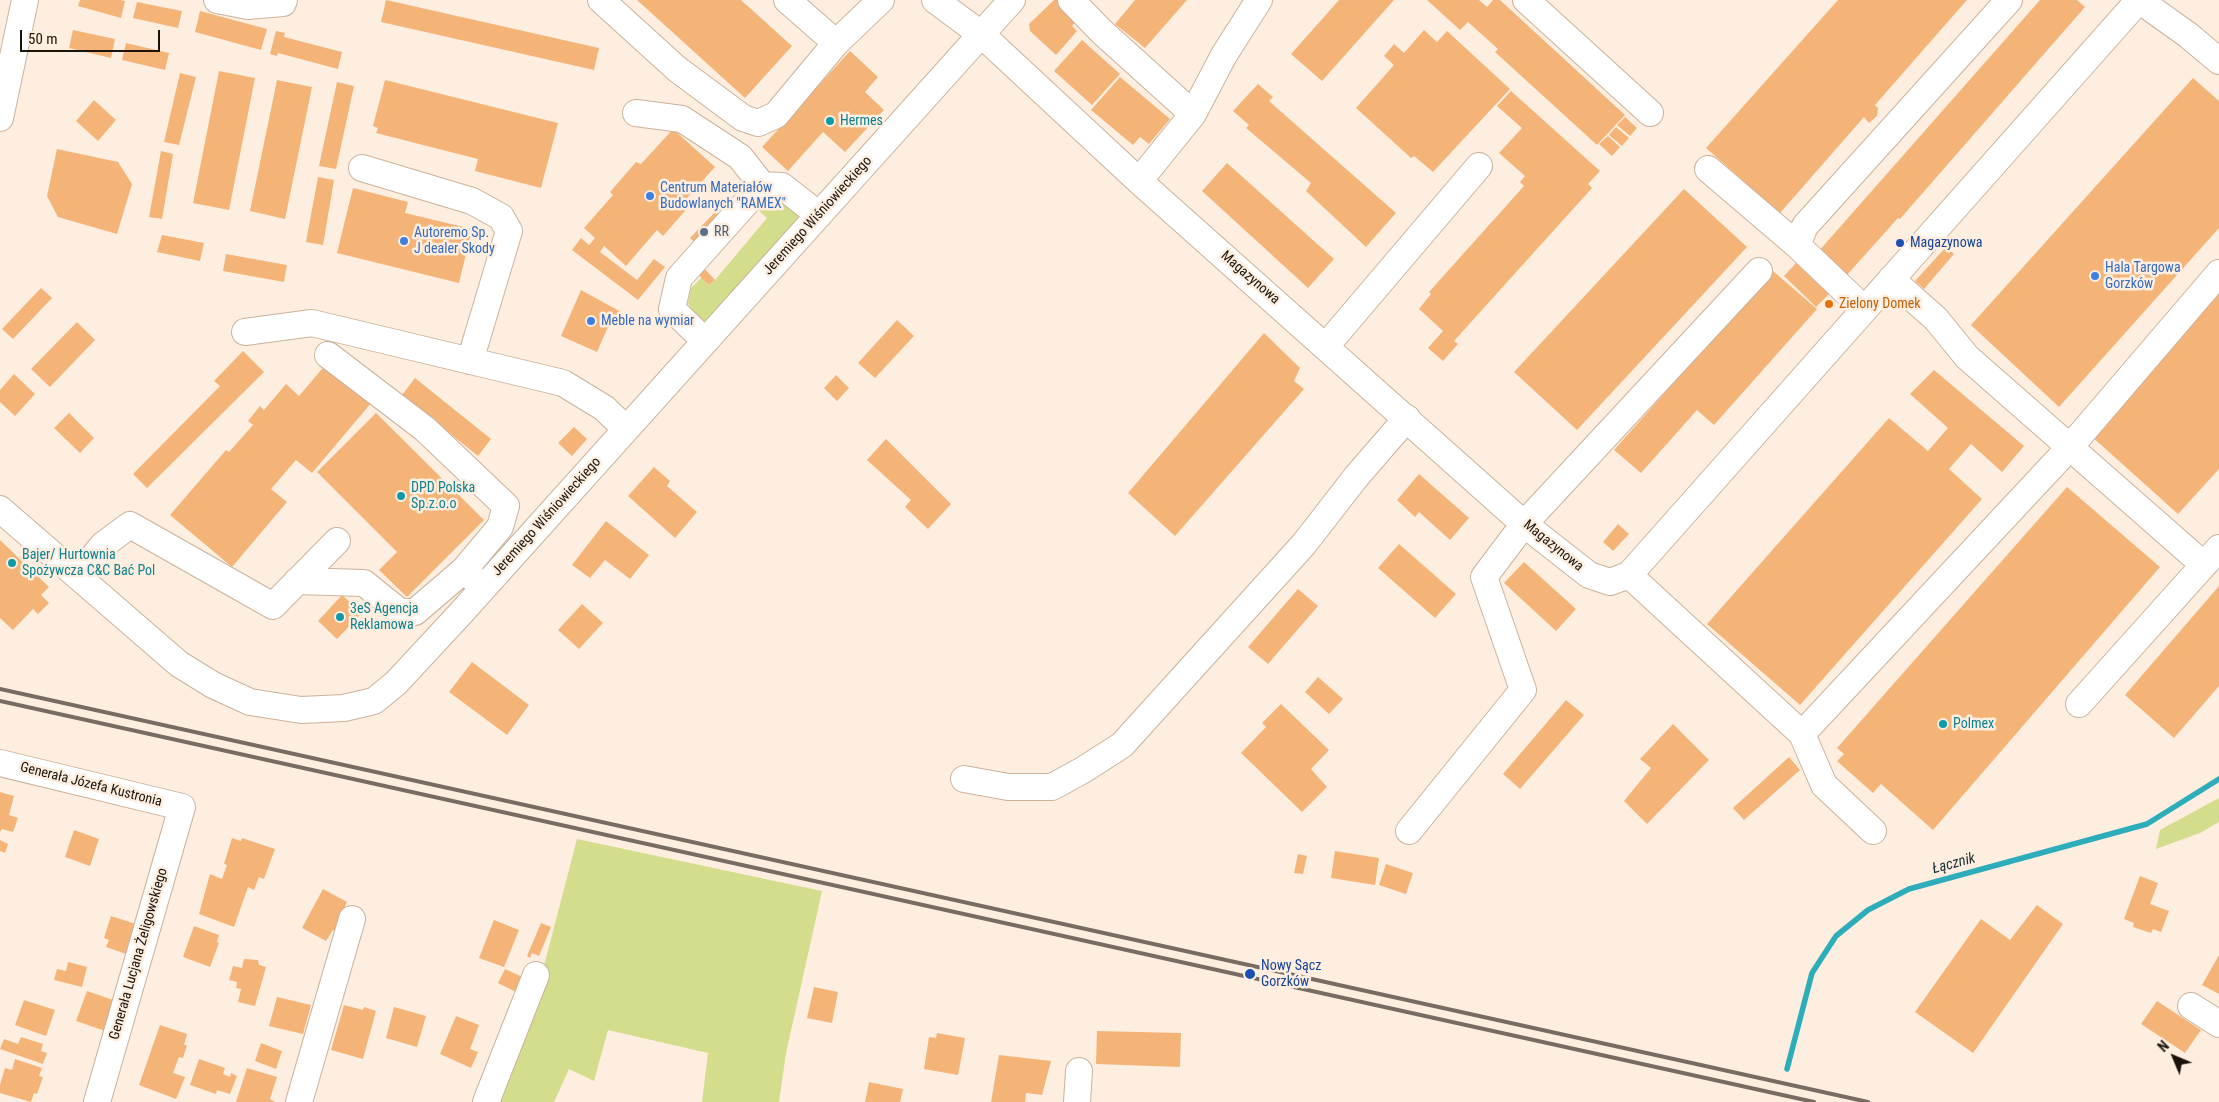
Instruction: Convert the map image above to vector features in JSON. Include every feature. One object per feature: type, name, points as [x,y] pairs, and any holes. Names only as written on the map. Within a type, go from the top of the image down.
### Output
[{"type":"street","points":[[0,118],[26,0]]},
{"type":"street","points":[[218,0],[248,6],[283,2],[284,0]]},
{"type":"street","points":[[601,0],[677,69],[743,118],[758,123],[776,116],[836,43],[881,0]]},
{"type":"street","points":[[787,0],[836,43]]},
{"type":"street","name":"Magazynowa","points":[[935,0],[982,35],[1139,181],[1524,524],[1589,575],[1610,582],[1629,575]]},
{"type":"street","name":"Jeremiego Wiśniowieckiego","points":[[0,509],[78,574],[179,664],[206,681],[250,702],[301,710],[344,708],[374,701],[396,683],[483,588],[1012,0]]},
{"type":"street","points":[[1071,0],[1101,31],[1194,114]]},
{"type":"street","points":[[1139,181],[1194,114],[1224,55],[1259,0]]},
{"type":"street","points":[[1526,0],[1650,112]]},
{"type":"street","points":[[1797,245],[1805,226],[2009,0]]},
{"type":"street","points":[[1873,831],[1824,785],[1802,734],[1629,575],[2139,0],[2188,35],[2219,61]]},
{"type":"street","points":[[636,113],[682,119],[740,157],[762,186]]},
{"type":"street","points":[[1326,346],[1479,166]]},
{"type":"street","points":[[362,168],[472,201],[500,217],[509,231],[470,361]]},
{"type":"street","points":[[1708,169],[1797,245],[1864,310]]},
{"type":"street","points":[[705,341],[672,309],[679,278],[762,186],[782,186],[819,215]]},
{"type":"street","points":[[1409,832],[1523,690],[1484,577],[1524,524],[1759,271]]},
{"type":"street","points":[[1802,734],[2070,448],[2219,273]]},
{"type":"street","points":[[1890,279],[1936,319],[1967,357],[2070,448],[2212,557],[2079,704]]},
{"type":"street","points":[[245,332],[312,323],[564,383],[604,408],[626,429]]},
{"type":"street","points":[[297,581],[364,583],[400,612],[415,612],[464,570],[500,527],[506,506],[425,429],[328,355]]},
{"type":"street","points":[[964,778],[1008,787],[1052,787],[1122,745],[1304,544],[1356,478],[1407,418]]},
{"type":"street","points":[[78,574],[103,544],[130,524],[273,606],[337,540]]},
{"type":"street","points":[[464,570],[483,588]]},
{"type":"street","name":"Generała Józefa Kustronia","points":[[0,763],[182,807]]},
{"type":"street","name":"Generała Lucjana Żeligowskiego","points":[[96,1102],[182,807]]},
{"type":"street","points":[[299,1102],[352,919]]},
{"type":"street","points":[[486,1102],[536,976]]},
{"type":"street","points":[[2191,1006],[2219,1024]]},
{"type":"street","points":[[1077,1102],[1079,1071]]},
{"type":"green space","points":[[771,199],[786,199],[801,216],[707,321],[696,320],[688,303],[691,288],[702,277],[709,285],[715,280],[767,218],[758,210]]},
{"type":"green space","points":[[2219,798],[2219,822],[2200,833],[2156,849],[2160,830]]},
{"type":"green space","points":[[577,839],[822,891],[786,1053],[779,1102],[702,1102],[708,1053],[608,1030],[594,1081],[569,1069],[554,1102],[494,1102],[539,985]]},
{"type":"building","points":[[80,0],[125,1],[121,18],[78,6]]},
{"type":"building","points":[[386,0],[599,48],[594,70],[381,22]]},
{"type":"building","points":[[637,0],[741,0],[792,46],[745,98]]},
{"type":"building","points":[[1054,0],[1060,0],[1080,17],[1072,26],[1077,31],[1056,55],[1030,31],[1029,24]]},
{"type":"building","points":[[1135,0],[1187,0],[1145,48],[1115,24]]},
{"type":"building","points":[[1339,0],[1394,0],[1322,81],[1291,54]]},
{"type":"building","points":[[1427,0],[1479,0],[1487,7],[1493,0],[1500,0],[1625,115],[1597,145],[1495,52],[1498,49],[1468,22],[1460,30]]},
{"type":"building","points":[[1838,0],[1967,0],[1875,105],[1878,108],[1877,116],[1869,123],[1864,117],[1780,213],[1706,148]]},
{"type":"building","points":[[2040,0],[2077,0],[2085,7],[1900,219],[1898,218],[1846,276],[1818,252]]},
{"type":"building","points":[[137,2],[182,11],[178,28],[133,18]]},
{"type":"building","points":[[200,11],[267,29],[261,50],[195,32]]},
{"type":"building","points":[[73,30],[115,39],[111,58],[69,48]]},
{"type":"building","points":[[1424,30],[1437,42],[1447,31],[1510,89],[1433,172],[1414,156],[1411,158],[1356,108],[1394,65],[1384,56],[1394,44],[1404,53]]},
{"type":"building","points":[[276,31],[285,33],[284,37],[342,52],[338,69],[278,53],[277,56],[270,54]]},
{"type":"building","points":[[1082,40],[1120,74],[1092,105],[1054,71]]},
{"type":"building","points":[[126,43],[169,53],[165,70],[122,60]]},
{"type":"building","name":"Hermes","points":[[850,51],[878,77],[865,92],[884,110],[845,152],[823,132],[788,171],[762,147]]},
{"type":"building","points":[[219,71],[255,78],[229,210],[193,203]]},
{"type":"building","points":[[180,73],[196,77],[179,145],[164,142]]},
{"type":"building","points":[[1120,77],[1170,119],[1149,144],[1140,137],[1133,145],[1091,110]]},
{"type":"building","name":"Hala Targowa Gorzków","points":[[2193,78],[2219,101],[2219,228],[2059,407],[1971,325]]},
{"type":"building","points":[[277,80],[312,87],[285,219],[250,211]]},
{"type":"building","points":[[385,80],[558,123],[541,188],[475,171],[478,159],[376,133],[378,128],[373,126]]},
{"type":"building","points":[[337,82],[354,86],[336,169],[319,166]]},
{"type":"building","points":[[1258,84],[1273,97],[1269,101],[1396,213],[1366,247],[1306,191],[1311,183],[1246,128],[1249,125],[1233,111]]},
{"type":"building","points":[[1511,91],[1600,171],[1588,184],[1592,188],[1454,341],[1458,344],[1443,361],[1428,348],[1443,331],[1419,309],[1431,294],[1429,292],[1524,186],[1520,182],[1525,176],[1499,153],[1522,128],[1497,106]]},
{"type":"building","points":[[94,100],[116,120],[98,141],[76,121]]},
{"type":"building","points":[[1625,117],[1637,128],[1630,136],[1617,125]]},
{"type":"building","points":[[1616,127],[1629,138],[1622,146],[1609,135]]},
{"type":"building","name":"Centrum Materiałów Budowlanych \"RAMEX\"","points":[[673,129],[715,167],[687,198],[692,203],[663,236],[657,230],[626,266],[604,246],[600,252],[637,280],[654,259],[665,267],[638,300],[572,250],[581,238],[589,245],[595,238],[584,228],[613,195],[610,192],[636,162],[641,164]]},
{"type":"building","points":[[1608,136],[1620,147],[1612,156],[1599,144]]},
{"type":"building","points":[[57,149],[118,162],[132,184],[117,234],[58,217],[47,196]]},
{"type":"building","points":[[161,151],[173,154],[162,219],[149,217]]},
{"type":"building","points":[[1227,163],[1334,259],[1308,288],[1202,191]]},
{"type":"building","points":[[318,177],[334,180],[323,245],[306,242]]},
{"type":"building","name":"Autoremo Sp. J dealer Skody","points":[[353,188],[408,202],[405,213],[472,229],[459,283],[337,253]]},
{"type":"building","points":[[1684,189],[1747,247],[1577,430],[1514,372]]},
{"type":"building","points":[[716,211],[726,220],[701,248],[690,238]]},
{"type":"building","points":[[162,235],[204,243],[200,261],[157,252]]},
{"type":"building","points":[[1946,247],[1954,254],[1924,289],[1915,281]]},
{"type":"building","points":[[226,254],[287,265],[284,282],[223,271]]},
{"type":"building","points":[[1796,263],[1829,294],[1816,307],[1784,276]]},
{"type":"building","points":[[704,268],[715,280],[709,285],[698,274]]},
{"type":"building","points":[[1773,271],[1817,309],[1714,425],[1697,410],[1641,473],[1614,450]]},
{"type":"building","points":[[41,288],[52,298],[13,339],[2,329]]},
{"type":"building","name":"Meble na wymiar","points":[[581,290],[623,313],[607,329],[597,352],[561,336]]},
{"type":"building","points":[[2219,291],[2219,469],[2178,514],[2090,435]]},
{"type":"building","points":[[897,320],[914,336],[875,378],[858,363]]},
{"type":"building","points":[[77,322],[95,340],[50,387],[31,369]]},
{"type":"building","points":[[1264,333],[1300,368],[1294,381],[1304,389],[1175,536],[1128,493]]},
{"type":"building","points":[[243,351],[264,372],[147,488],[133,474],[220,386],[214,381]]},
{"type":"building","points":[[327,363],[372,402],[312,473],[296,460],[271,489],[287,502],[232,567],[170,515],[226,450],[229,452],[253,425],[248,421],[260,406],[264,410],[286,384],[299,396]]},
{"type":"building","points":[[1934,370],[2024,446],[2002,472],[1971,444],[1949,469],[1982,499],[1800,705],[1707,624],[1889,418],[1928,451],[1948,428],[1910,394]]},
{"type":"building","points":[[14,374],[35,394],[15,416],[0,402],[0,390]]},
{"type":"building","points":[[836,375],[849,388],[837,401],[824,388]]},
{"type":"building","points":[[415,378],[491,439],[478,456],[402,395]]},
{"type":"building","points":[[69,413],[94,438],[80,453],[54,428]]},
{"type":"building","name":"DPD Polska Sp.z.o.o","points":[[376,413],[484,520],[407,597],[379,570],[397,552],[317,472]]},
{"type":"building","points":[[574,427],[587,439],[572,456],[558,443]]},
{"type":"building","points":[[886,439],[951,504],[928,529],[905,507],[911,500],[867,460]]},
{"type":"building","points":[[654,467],[670,481],[667,486],[697,512],[675,538],[628,496]]},
{"type":"building","points":[[1419,474],[1469,518],[1450,540],[1419,512],[1415,517],[1397,500]]},
{"type":"building","points":[[2067,487],[2160,567],[1933,830],[1881,784],[1873,793],[1837,761],[1844,754],[1837,748]]},
{"type":"building","points":[[606,521],[649,555],[630,579],[605,560],[590,578],[572,565]]},
{"type":"building","points":[[1618,524],[1629,534],[1613,551],[1603,542]]},
{"type":"building","name":"Bajer/ Hurtownia Spożywcza C&C Bać Pol","points":[[0,540],[49,587],[41,595],[49,603],[38,614],[33,609],[13,630],[0,618]]},
{"type":"building","points":[[1399,544],[1456,594],[1435,618],[1378,568]]},
{"type":"building","points":[[1524,562],[1576,609],[1556,631],[1504,583]]},
{"type":"building","points":[[2219,586],[2219,686],[2174,738],[2125,695]]},
{"type":"building","points":[[1298,589],[1318,606],[1268,664],[1248,647]]},
{"type":"building","name":"3eS Agencja Reklamowa","points":[[342,595],[362,613],[337,639],[318,621]]},
{"type":"building","points":[[582,604],[603,623],[579,649],[558,630]]},
{"type":"building","points":[[472,662],[529,705],[507,735],[449,692]]},
{"type":"building","points":[[1318,677],[1343,699],[1329,714],[1305,692]]},
{"type":"building","points":[[1566,700],[1584,715],[1520,789],[1503,774]]},
{"type":"building","points":[[1281,704],[1329,750],[1311,769],[1327,787],[1302,812],[1241,753],[1266,727],[1262,723]]},
{"type":"building","points":[[1673,724],[1709,760],[1647,824],[1624,801],[1651,768],[1640,759]]},
{"type":"building","points":[[1789,757],[1800,770],[1744,820],[1733,808]]},
{"type":"building","points":[[0,792],[14,796],[9,815],[18,818],[13,832],[2,829],[0,832]]},
{"type":"building","points":[[74,830],[99,839],[90,866],[65,857]]},
{"type":"building","points":[[232,838],[241,841],[242,838],[275,849],[264,879],[259,877],[254,890],[248,887],[234,927],[199,914],[210,874],[222,879],[227,865],[224,864]]},
{"type":"building","points":[[0,840],[8,844],[5,853],[0,851]]},
{"type":"building","points":[[1335,851],[1379,858],[1375,885],[1331,878]]},
{"type":"building","points":[[1298,854],[1307,856],[1303,874],[1294,873]]},
{"type":"building","points":[[1386,864],[1413,873],[1406,894],[1379,885]]},
{"type":"building","points":[[2140,876],[2158,883],[2150,904],[2169,911],[2161,932],[2153,929],[2151,933],[2133,927],[2134,923],[2124,919]]},
{"type":"building","points":[[323,889],[347,902],[334,931],[326,941],[302,928]]},
{"type":"building","points":[[2037,905],[2063,924],[1973,1053],[1915,1012],[1981,919],[2010,940]]},
{"type":"building","points":[[111,916],[139,925],[129,955],[106,947],[109,940],[104,938]]},
{"type":"building","points":[[494,920],[519,930],[504,967],[479,958]]},
{"type":"building","points":[[541,923],[551,927],[539,956],[532,953],[530,958],[527,956]]},
{"type":"building","points":[[194,926],[219,935],[217,942],[219,943],[210,967],[183,957]]},
{"type":"building","points":[[2219,955],[2219,994],[2202,985]]},
{"type":"building","points":[[244,959],[258,960],[259,965],[266,967],[255,1006],[238,1002],[241,989],[236,988],[237,982],[229,980],[233,966],[242,968]]},
{"type":"building","points":[[68,962],[87,967],[82,987],[54,980],[57,969],[66,971]]},
{"type":"building","points":[[505,969],[527,979],[520,994],[498,983]]},
{"type":"building","points":[[814,987],[838,992],[832,1023],[807,1018]]},
{"type":"building","points":[[87,991],[116,1001],[105,1031],[76,1021]]},
{"type":"building","points":[[277,997],[311,1005],[303,1034],[269,1026]]},
{"type":"building","points":[[24,1000],[55,1010],[46,1036],[15,1025]]},
{"type":"building","points":[[2157,1001],[2201,1030],[2185,1053],[2141,1024]]},
{"type":"building","points":[[344,1005],[363,1010],[364,1007],[376,1011],[363,1059],[331,1050]]},
{"type":"building","points":[[394,1007],[426,1016],[417,1047],[386,1038]]},
{"type":"building","points":[[456,1016],[479,1025],[470,1049],[478,1052],[471,1068],[440,1054]]},
{"type":"building","points":[[160,1025],[187,1034],[184,1045],[187,1045],[183,1058],[179,1057],[173,1073],[185,1077],[176,1099],[139,1085]]},
{"type":"building","points":[[1097,1031],[1181,1033],[1180,1067],[1096,1064]]},
{"type":"building","points":[[937,1033],[965,1038],[958,1075],[924,1069],[929,1037],[936,1038]]},
{"type":"building","points":[[21,1037],[43,1044],[41,1051],[47,1053],[43,1064],[0,1049],[4,1039],[18,1044]]},
{"type":"building","points":[[261,1043],[282,1051],[276,1069],[255,1061]]},
{"type":"building","points":[[999,1055],[1051,1061],[1042,1095],[1026,1093],[1025,1102],[991,1102]]},
{"type":"building","points":[[15,1059],[42,1068],[39,1076],[43,1077],[37,1094],[34,1093],[31,1102],[0,1093],[0,1085],[5,1068],[12,1070]]},
{"type":"building","points":[[199,1059],[225,1068],[223,1074],[230,1077],[231,1073],[237,1076],[230,1094],[217,1090],[216,1094],[190,1085]]},
{"type":"building","points":[[247,1068],[277,1077],[270,1099],[275,1102],[236,1102]]},
{"type":"building","points":[[869,1082],[903,1089],[900,1102],[865,1102]]},
{"type":"waterway","name":"Łącznik","points":[[1787,1069],[1812,973],[1836,936],[1868,910],[1909,889],[2147,824],[2219,779]]},
{"type":"railway","points":[[0,689],[1868,1102]]},
{"type":"railway","points":[[0,701],[1814,1102]]},
{"type":"place","name":"Hermes","points":[[830,121]]},
{"type":"place","name":"Centrum Materiałów Budowlanych \"RAMEX\"","points":[[650,196]]},
{"type":"place","name":"RR","points":[[704,232]]},
{"type":"place","name":"Autoremo Sp. J dealer Skody","points":[[404,241]]},
{"type":"place","name":"Magazynowa","points":[[1900,243]]},
{"type":"place","name":"Hala Targowa Gorzków","points":[[2095,276]]},
{"type":"place","name":"Zielony Domek","points":[[1829,304]]},
{"type":"place","name":"Meble na wymiar","points":[[591,321]]},
{"type":"place","name":"DPD Polska Sp.z.o.o","points":[[401,496]]},
{"type":"place","name":"Bajer/ Hurtownia Spożywcza C&C Bać Pol","points":[[12,563]]},
{"type":"place","name":"3eS Agencja Reklamowa","points":[[340,617]]},
{"type":"place","name":"Polmex","points":[[1943,724]]},
{"type":"place","name":"Nowy Sącz Gorzków","points":[[1250,974]]}]
